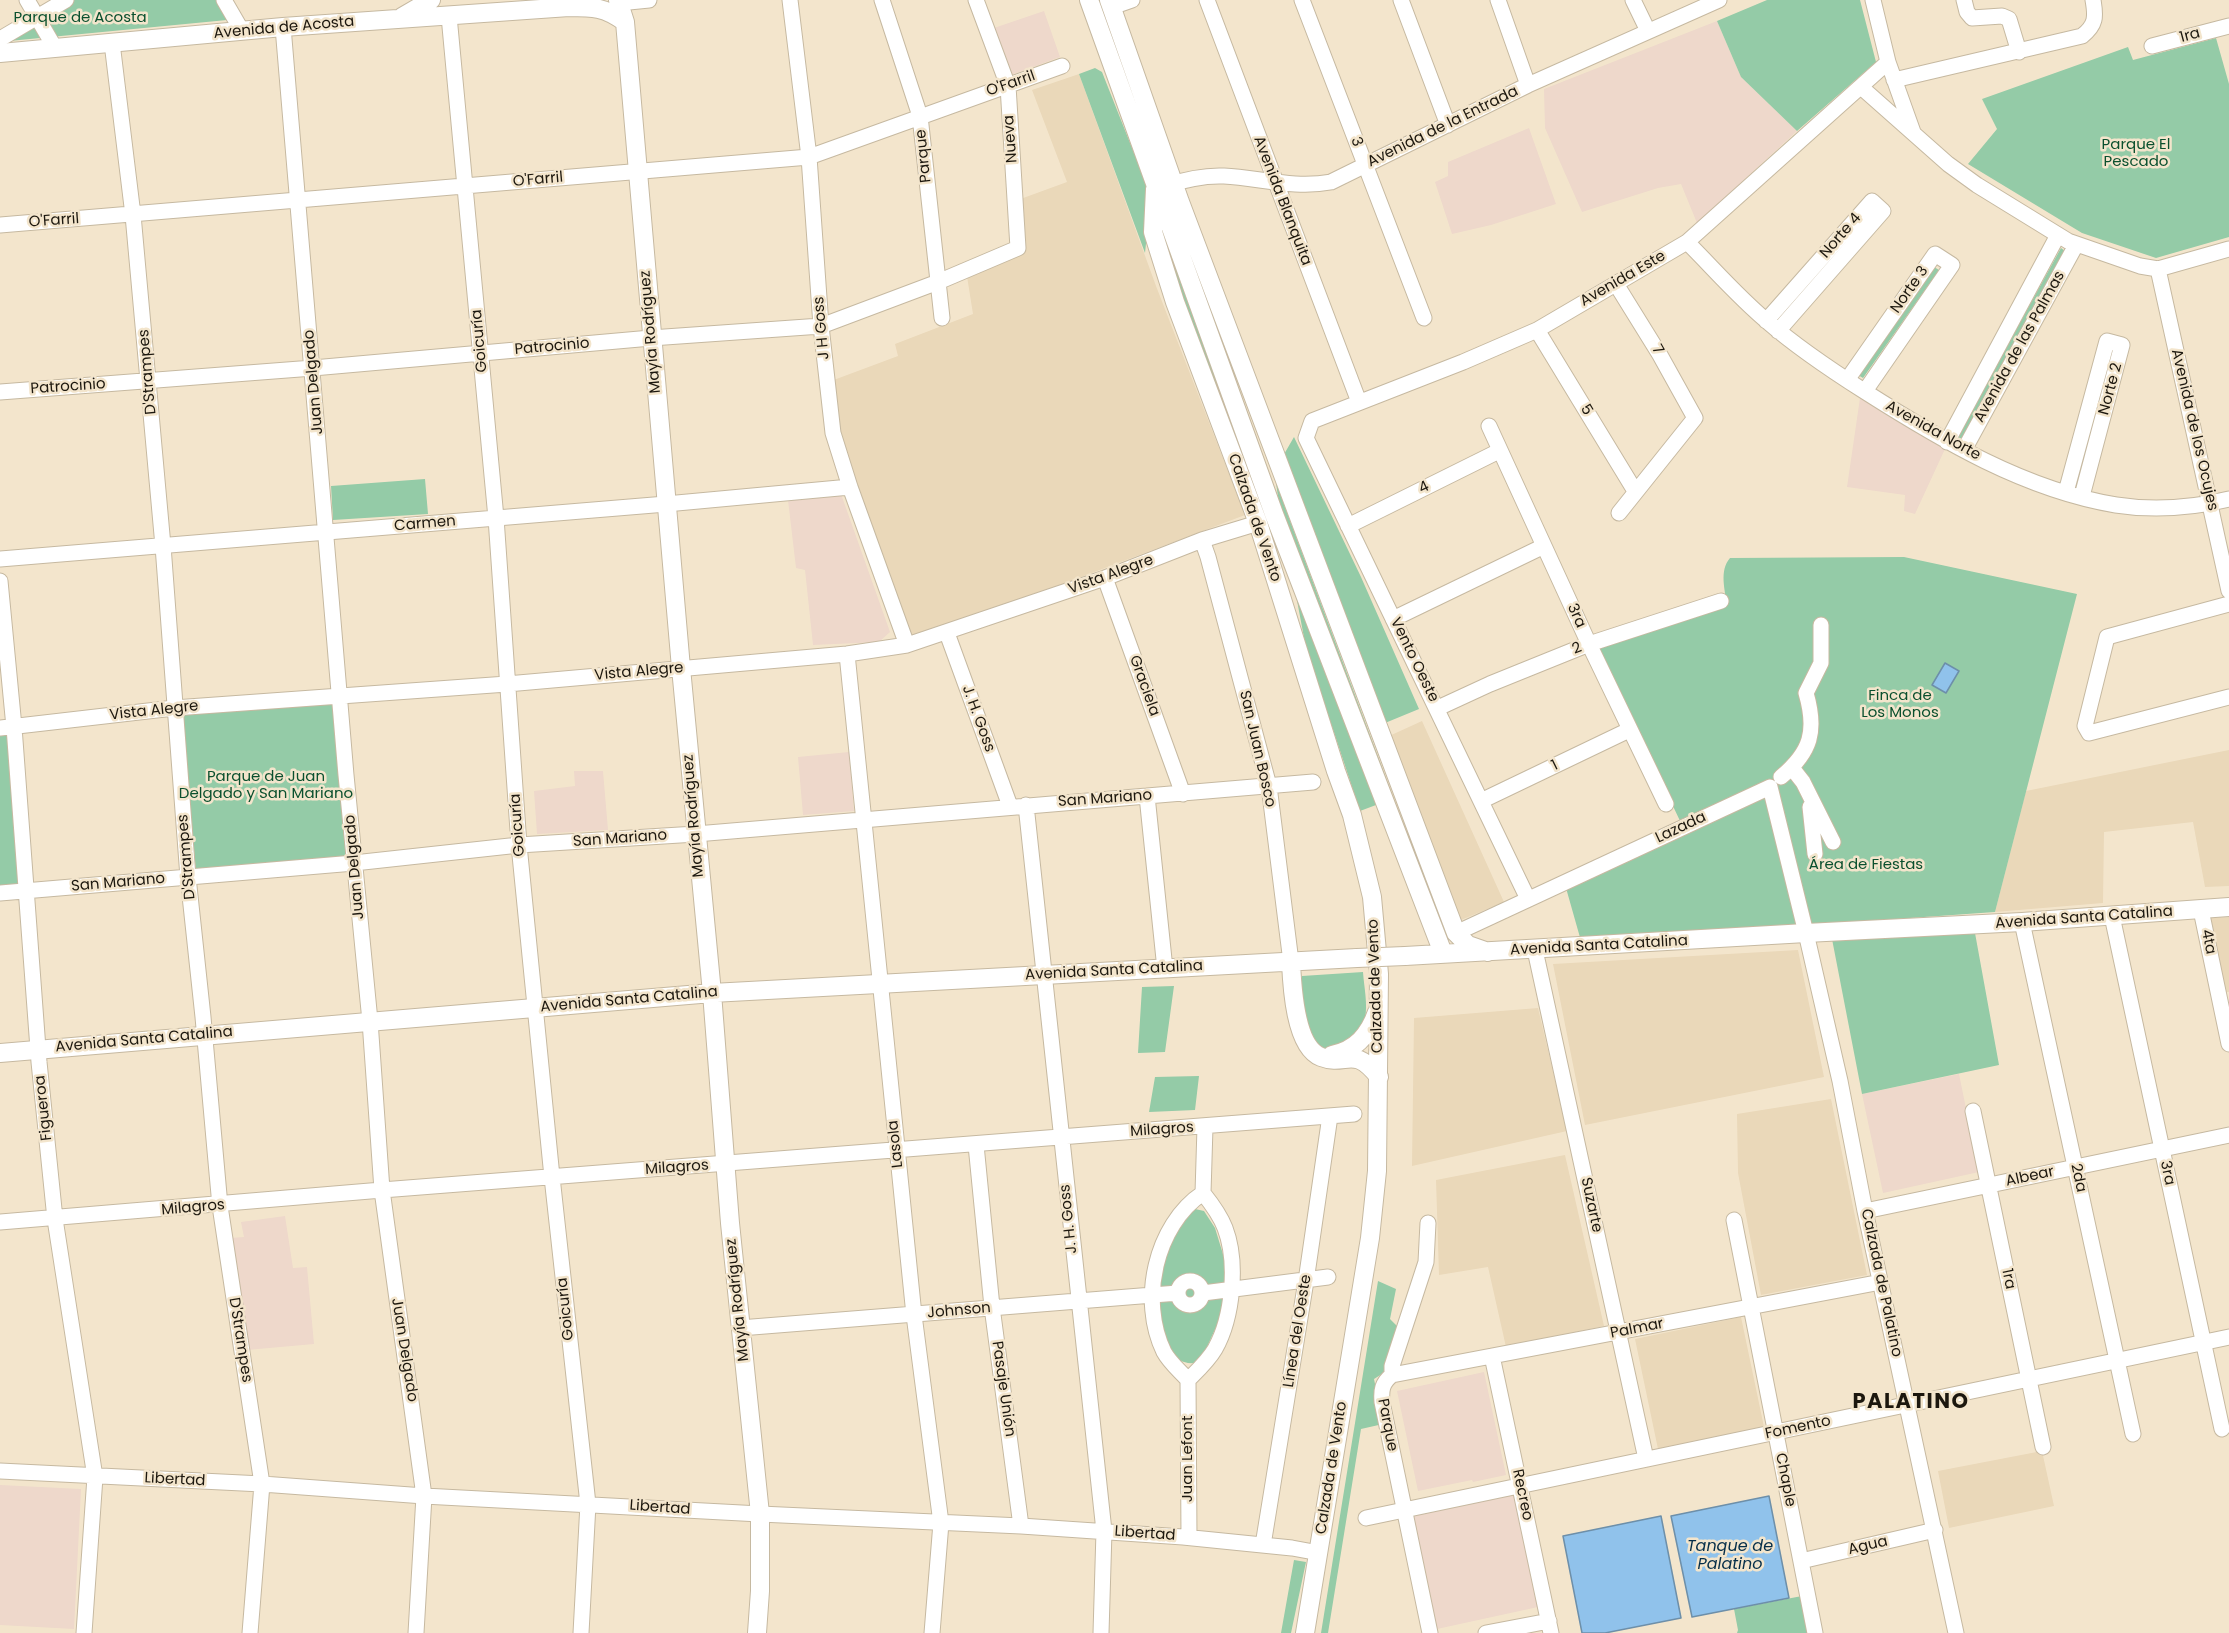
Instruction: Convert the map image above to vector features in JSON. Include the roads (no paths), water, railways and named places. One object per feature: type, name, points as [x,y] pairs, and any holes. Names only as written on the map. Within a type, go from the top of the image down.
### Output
[{"type":"main road","name":"Avenida de Acosta","points":[[569,7],[587,0]]},
{"type":"main road","name":"Calzada de Vento","points":[[1089,0],[1118,77],[1155,189],[1241,417],[1274,514],[1443,953]]},
{"type":"main road","name":"Mayía Rodríguez","points":[[619,2],[625,22],[740,1329],[760,1514],[760,1591],[757,1633]]},
{"type":"main road","points":[[397,19],[421,3]]},
{"type":"main road","points":[[1110,4],[1272,447],[1456,933],[1468,945],[1488,952]]},
{"type":"main road","name":"Avenida de Acosta","points":[[0,53],[283,27],[569,7],[595,7],[609,11],[625,22]]},
{"type":"main road","name":"Calzada de Vento","points":[[1155,189],[1153,232],[1175,302],[1258,523],[1352,815],[1365,861],[1373,908],[1379,974],[1377,1171],[1370,1238],[1305,1633]]},
{"type":"main road","points":[[1272,447],[1274,514],[1279,562],[1296,646]]},
{"type":"main road","name":"Avenida Santa Catalina","points":[[0,1053],[712,993],[1443,953],[1535,950],[2229,908]]},
{"type":"main road","points":[[1443,953],[1450,948],[1456,933]]},
{"type":"main road","points":[[1291,962],[1299,1027],[1312,1051],[1321,1057],[1360,1059],[1369,1065],[1379,1077]]},
{"type":"main road","points":[[1305,1040],[1326,1054],[1342,1053],[1351,1049],[1366,1034],[1379,1005]]},
{"type":"street","points":[[27,0],[55,48]]},
{"type":"street","points":[[0,39],[66,0]]},
{"type":"street","points":[[224,0],[243,31]]},
{"type":"street","points":[[619,2],[649,0]]},
{"type":"street","name":"J H Goss","points":[[790,0],[809,157],[821,326],[833,433],[907,645]]},
{"type":"street","name":"Parque","points":[[882,0],[920,116],[942,318]]},
{"type":"street","name":"Nueva","points":[[976,0],[1008,86],[1018,248]]},
{"type":"street","points":[[1110,4],[1132,0]]},
{"type":"street","name":"Avenida Blanquita","points":[[1207,0],[1359,402]]},
{"type":"street","name":"3","points":[[1302,0],[1424,318]]},
{"type":"street","points":[[1401,0],[1448,125]]},
{"type":"street","points":[[1498,0],[1528,85]]},
{"type":"street","points":[[1633,0],[1648,31]]},
{"type":"street","name":"Avenida de la Entrada","points":[[1155,189],[1204,177],[1223,176],[1315,185],[1331,182],[1528,85],[1719,0]]},
{"type":"street","points":[[1873,0],[1888,62],[1914,135]]},
{"type":"street","points":[[1964,0],[1967,12],[1972,18],[2002,16],[2009,19],[2019,52]]},
{"type":"street","points":[[1894,80],[2082,36],[2095,22],[2093,0]]},
{"type":"street","name":"Goicuría","points":[[449,16],[496,518],[519,845],[588,1504],[581,1633]]},
{"type":"street","name":"1ra","points":[[2152,46],[2229,26]]},
{"type":"street","name":"Juan Delgado","points":[[283,27],[382,1190],[424,1496],[416,1633]]},
{"type":"street","name":"D'Strampes","points":[[112,43],[133,215],[163,546],[188,877],[220,1206],[262,1484],[250,1633]]},
{"type":"street","name":"Avenida Este","points":[[1312,421],[1471,359],[1537,330],[1687,243],[1888,62]]},
{"type":"street","name":"O'Farril","points":[[0,225],[809,157],[1062,66]]},
{"type":"street","points":[[1861,87],[1948,164],[1977,185],[2076,245],[2140,267],[2158,269],[2229,249]]},
{"type":"street","name":"Norte 4","points":[[1872,201],[1884,211],[1772,326],[1872,201]]},
{"type":"street","name":"Avenida de las Palmas","points":[[1947,441],[2058,235]]},
{"type":"street","name":"Avenida Norte","points":[[1687,243],[1772,326],[1847,380],[1964,450],[2026,478],[2066,492],[2116,505],[2164,509],[2211,504],[2229,499]]},
{"type":"street","name":"Avenida de las Palmas","points":[[1964,450],[2076,245]]},
{"type":"street","name":"Patrocinio","points":[[0,392],[821,326],[938,282],[1018,248]]},
{"type":"street","name":"Norte 3","points":[[1847,380],[1935,254],[1952,265],[1865,391]]},
{"type":"street","name":"Avenida de los Ocujes","points":[[2158,269],[2229,591]]},
{"type":"street","name":"7","points":[[1616,284],[1660,355],[1695,418],[1635,491]]},
{"type":"street","name":"5","points":[[1537,330],[1635,491]]},
{"type":"street","name":"Norte 2","points":[[2066,492],[2107,341],[2122,345],[2082,496]]},
{"type":"street","name":"Vento Oeste","points":[[1312,421],[1306,438],[1528,899]]},
{"type":"street","name":"3ra","points":[[1489,426],[1588,644],[1666,804]]},
{"type":"street","name":"4","points":[[1348,526],[1499,451]]},
{"type":"street","name":"Carmen","points":[[0,559],[850,487]]},
{"type":"street","points":[[1619,513],[1635,491]]},
{"type":"street","name":"Vista Alegre","points":[[7,728],[174,708],[507,684],[847,654],[907,645],[1105,578],[1202,540],[1258,523]]},
{"type":"street","points":[[1208,557],[1239,528]]},
{"type":"street","name":"San Juan Bosco","points":[[1202,540],[1269,786],[1291,962]]},
{"type":"street","points":[[1393,619],[1544,546]]},
{"type":"street","name":"Graciela","points":[[1105,578],[1183,794]]},
{"type":"street","name":"Figueroa","points":[[0,581],[7,728],[27,891],[55,1219],[95,1476],[84,1633]]},
{"type":"street","name":"2","points":[[1438,708],[1588,644],[1721,601]]},
{"type":"street","points":[[2229,604],[2107,637],[2085,726],[2089,733],[2229,697]]},
{"type":"street","points":[[1821,625],[1821,663],[1800,693],[1810,709],[1813,728],[1805,752],[1786,773],[1803,782],[1833,842]]},
{"type":"street","name":"J. H. Goss","points":[[947,633],[1010,806]]},
{"type":"street","name":"Lasola","points":[[847,654],[896,1152],[941,1523],[932,1633]]},
{"type":"street","name":"1","points":[[1481,801],[1629,730]]},
{"type":"street","name":"San Mariano","points":[[0,893],[519,845],[696,834],[1313,782]]},
{"type":"street","name":"Lazada","points":[[1456,933],[1770,787],[1806,933]]},
{"type":"street","points":[[1147,796],[1165,969]]},
{"type":"street","points":[[1810,799],[1815,855]]},
{"type":"street","name":"J. H. Goss","points":[[1026,805],[1104,1531],[1101,1633]]},
{"type":"street","name":"4ta","points":[[2201,909],[2229,1044]]},
{"type":"street","name":"3ra","points":[[2112,916],[2222,1429]]},
{"type":"street","name":"2da","points":[[2022,922],[2133,1434]]},
{"type":"street","name":"Calzada de Palatino","points":[[1806,933],[1840,1082],[1865,1211],[1956,1633]]},
{"type":"street","name":"Suzarte","points":[[1535,950],[1646,1459]]},
{"type":"street","name":"1ra","points":[[1973,1111],[2043,1448]]},
{"type":"street","name":"Milagros","points":[[0,1222],[1354,1114]]},
{"type":"street","name":"Línea del Oeste","points":[[1263,1545],[1330,1116]]},
{"type":"street","points":[[1203,1193],[1194,1199],[1172,1227],[1154,1273],[1153,1311],[1159,1339],[1170,1361],[1188,1380],[1205,1364],[1216,1347],[1227,1317],[1231,1289],[1231,1254],[1224,1226],[1203,1193],[1205,1127]]},
{"type":"street","name":"Albear","points":[[1865,1211],[2229,1135]]},
{"type":"street","name":"Pasaje Unión","points":[[976,1145],[992,1308],[1021,1526]]},
{"type":"street","name":"Chaple","points":[[1734,1220],[1815,1633]]},
{"type":"street","name":"Parque","points":[[1428,1223],[1426,1262],[1392,1366],[1392,1375],[1385,1381],[1381,1392],[1430,1633]]},
{"type":"street","name":"Johnson","points":[[740,1329],[1153,1296],[1178,1293],[1182,1284],[1189,1281],[1200,1285],[1203,1293],[1328,1277]]},
{"type":"street","name":"Palmar","points":[[1392,1375],[1881,1282]]},
{"type":"street","name":"Fomento","points":[[1366,1518],[2229,1337]]},
{"type":"street","name":"Recreo","points":[[1492,1356],[1550,1627]]},
{"type":"street","name":"Juan Lefont","points":[[1188,1380],[1189,1537]]},
{"type":"street","name":"Libertad","points":[[0,1471],[262,1484],[424,1496],[1104,1531],[1189,1537],[1318,1553]]},
{"type":"street","name":"Agua","points":[[1801,1561],[1935,1530]]},
{"type":"street","points":[[1486,1633],[1550,1627]]},
{"type":"water","points":[[1945,663],[1959,671],[1946,693],[1932,685]]},
{"type":"water","name":"Tanque de Palatino","points":[[1769,1496],[1789,1598],[1692,1617],[1671,1516]]},
{"type":"water","name":"Tanque de Palatino","points":[[1661,1516],[1681,1618],[1605,1633],[1582,1633],[1563,1536]]},
{"type":"district","name":"PALATINO","points":[[1911,1403]]},
{"type":"park label","name":"Parque de Acosta","points":[[80,18]]},
{"type":"park label","name":"Parque El Pescado","points":[[2136,154]]},
{"type":"park label","name":"Finca de Los Monos","points":[[1900,704]]},
{"type":"park label","name":"Parque de Juan Delgado y San Mariano","points":[[266,786]]},
{"type":"park label","name":"Área de Fiestas","points":[[1866,865]]}]
